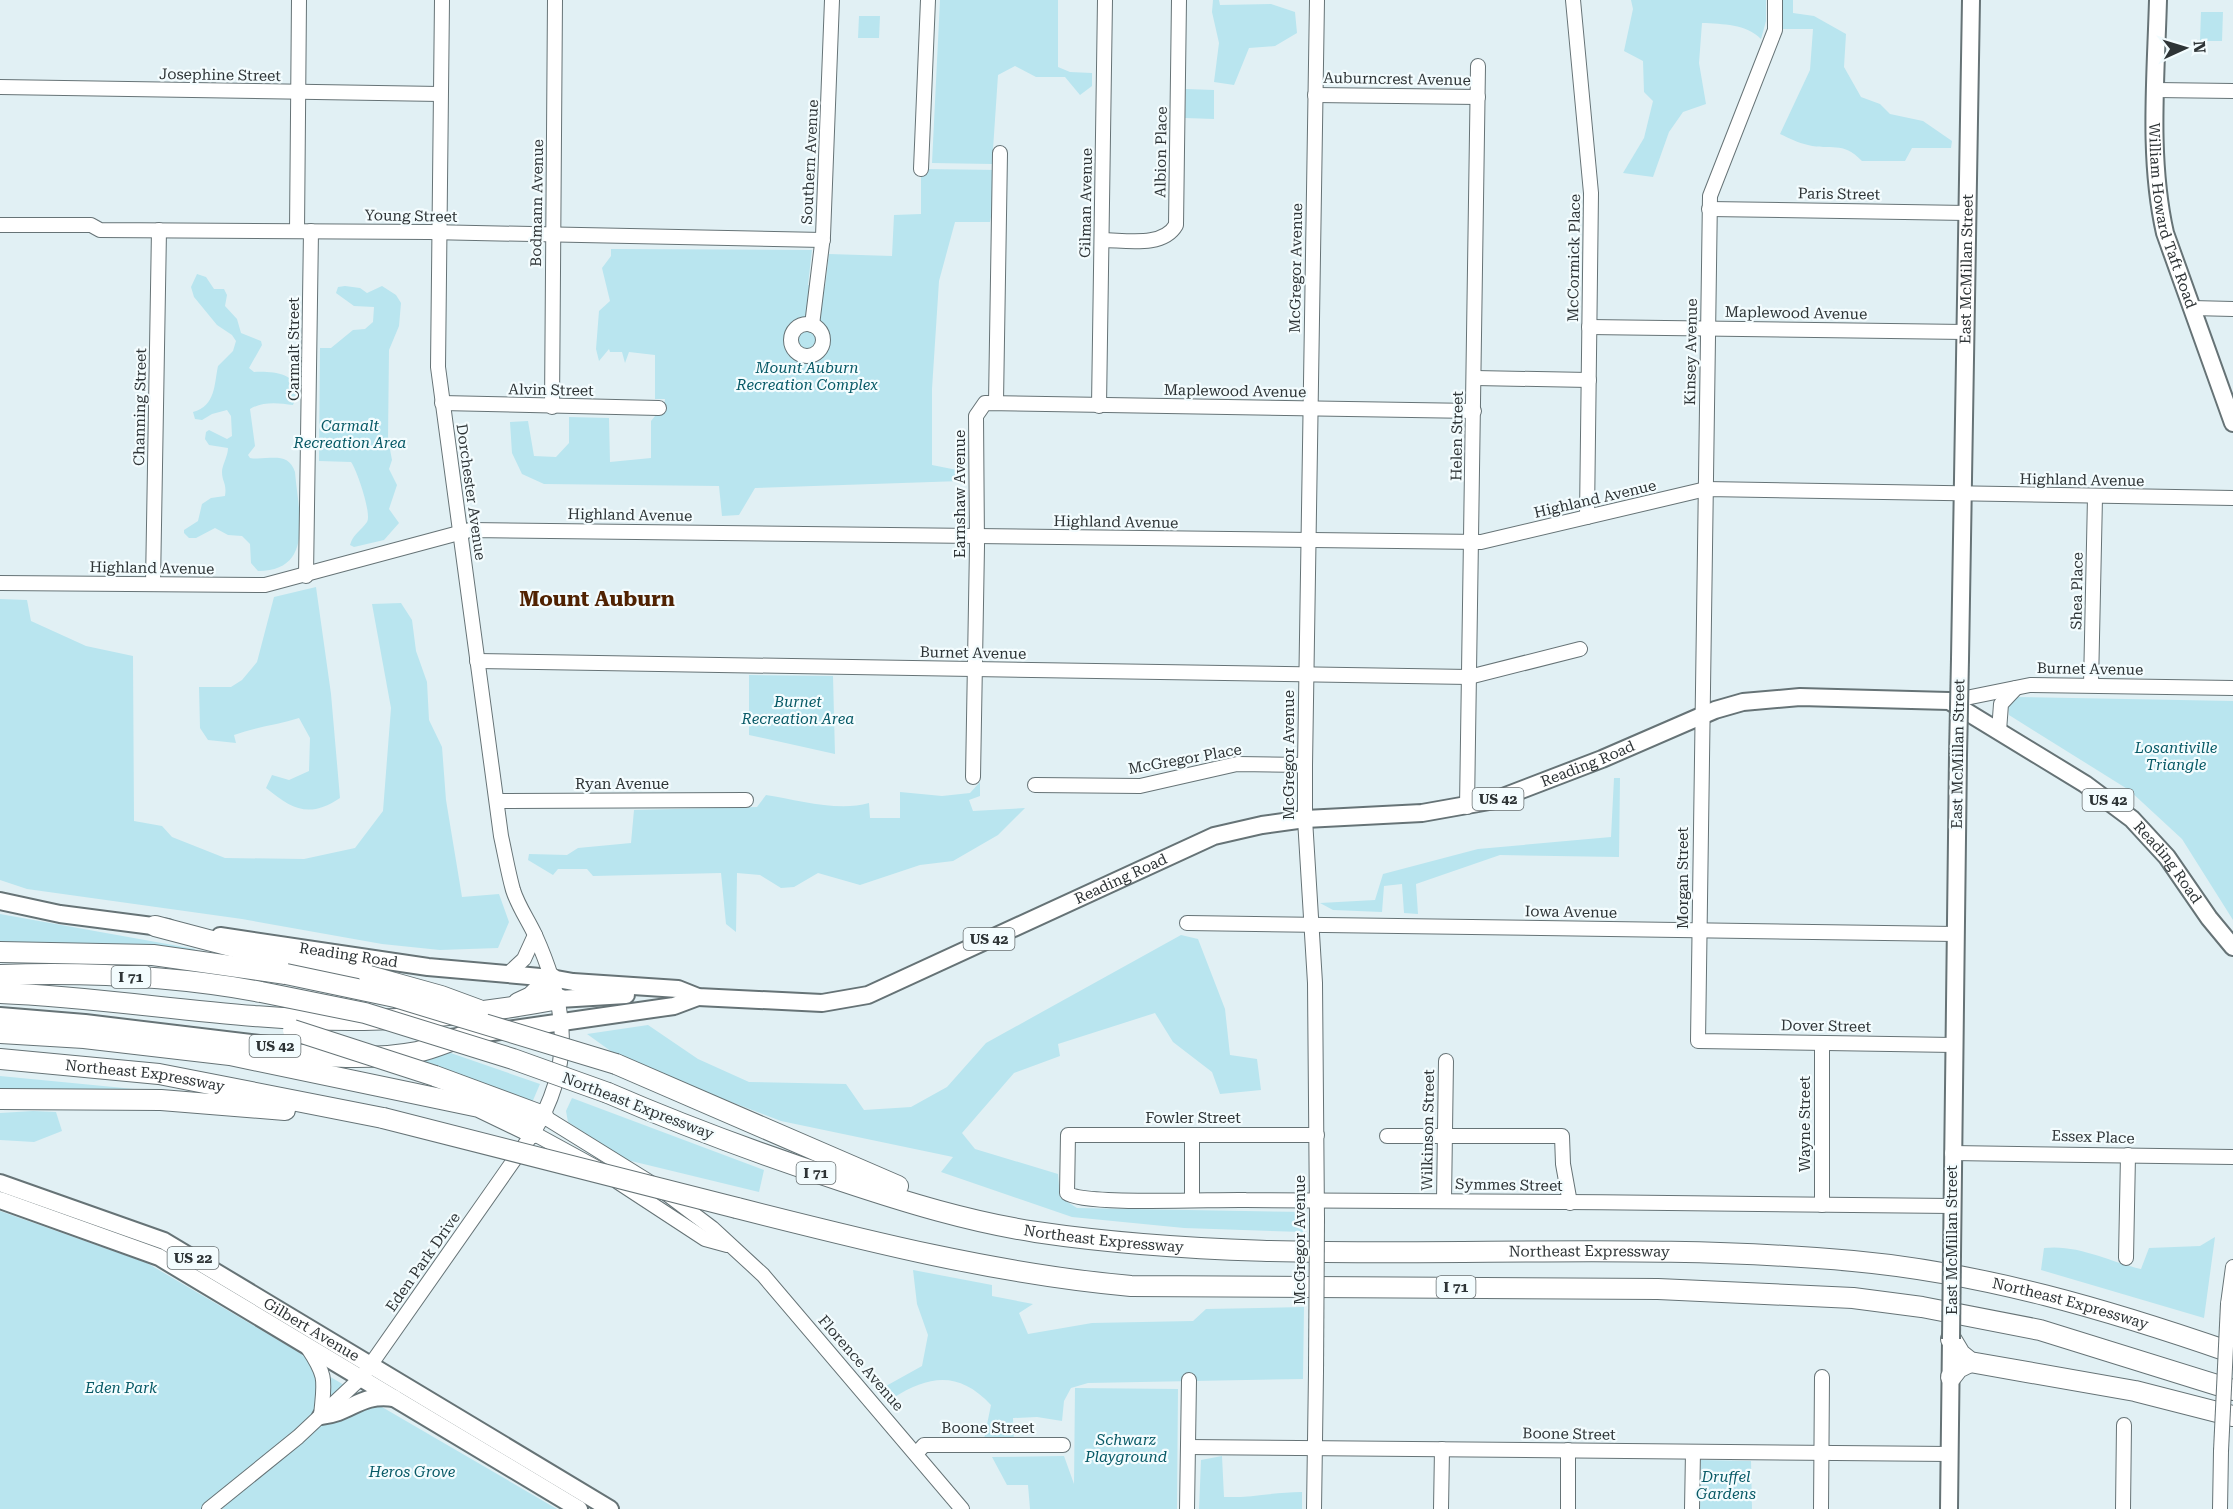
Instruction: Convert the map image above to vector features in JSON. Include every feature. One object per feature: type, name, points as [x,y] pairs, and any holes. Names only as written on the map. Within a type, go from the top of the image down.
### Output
[{"type":"highway","points":[[156,926],[268,956],[369,976],[450,999],[616,1064],[875,1178],[1031,1231]]},
{"type":"highway","points":[[0,952],[153,955],[286,974],[394,997],[616,1064]]},
{"type":"highway","name":"Northeast Expressway","points":[[0,975],[105,975],[204,982],[365,1013],[513,1059],[809,1170],[960,1216],[1031,1231],[1118,1242],[1217,1250],[1711,1254],[1858,1261],[1942,1273],[2024,1289],[2146,1323],[2233,1353]]},
{"type":"highway","points":[[510,1008],[531,996],[551,978]]},
{"type":"highway","points":[[0,993],[238,1013],[362,1020],[510,1008],[559,999]]},
{"type":"highway","points":[[238,1013],[435,1076],[543,1116]]},
{"type":"highway","points":[[0,1034],[84,1038],[230,1055],[479,1107],[533,1133]]},
{"type":"highway","points":[[230,1055],[256,1051],[313,1056],[386,1056],[419,1051],[466,1036]]},
{"type":"highway","name":"Northeast Expressway","points":[[0,1059],[159,1074],[383,1118],[848,1236],[1055,1280],[1131,1287],[1658,1289],[1790,1294],[1922,1306],[2040,1330],[2233,1390]]},
{"type":"highway","points":[[0,1100],[68,1098],[193,1102],[383,1118]]},
{"type":"highway","points":[[1951,1339],[1960,1354],[1970,1362]]},
{"type":"highway","points":[[1951,1377],[1963,1364],[1970,1362],[2152,1394],[2233,1416]]},
{"type":"main road","name":"East McMillan Street","points":[[1949,1509],[1955,934],[1971,0]]},
{"type":"main road","name":"William Howard Taft Road","points":[[2158,0],[2157,90],[2160,210],[2233,423]]},
{"type":"main road","name":"Reading Road","points":[[0,901],[60,914],[156,926],[428,967],[573,982],[678,989],[698,997],[822,1004],[855,999],[1214,836],[1305,819],[1422,813],[1467,807],[1522,791],[1702,716],[1743,702],[1766,699],[1949,701],[2109,800],[2132,819],[2167,857],[2209,918],[2233,947]]},
{"type":"main road","points":[[559,999],[650,994],[664,988]]},
{"type":"main road","name":"Reading Road","points":[[0,1016],[85,1023],[308,1050],[393,1047],[563,1020],[674,1006],[698,997]]},
{"type":"main road","name":"Gilbert Avenue","points":[[0,1183],[164,1241],[367,1370],[610,1509]]},
{"type":"main road","name":"Gilbert Avenue","points":[[0,1200],[159,1257],[306,1344],[367,1370],[396,1399],[579,1509]]},
{"type":"main road","points":[[321,1416],[336,1414],[366,1398],[379,1396],[396,1399]]},
{"type":"street","name":"Carmalt Street","points":[[299,0],[298,93],[304,231],[306,576]]},
{"type":"street","name":"Dorchester Avenue","points":[[442,0],[438,232],[438,367],[442,403],[501,836],[514,890],[535,935],[551,978]]},
{"type":"street","name":"Bodmann Avenue","points":[[552,407],[555,0]]},
{"type":"street","name":"Southern Avenue","points":[[812,325],[823,240],[832,0]]},
{"type":"street","points":[[921,169],[928,0]]},
{"type":"street","name":"Gilman Avenue","points":[[1099,406],[1105,0]]},
{"type":"street","name":"Albion Place","points":[[1102,240],[1155,240],[1168,235],[1176,225],[1179,0]]},
{"type":"street","name":"McGregor Avenue","points":[[1314,1509],[1317,1135],[1315,983],[1305,819],[1305,765],[1317,0]]},
{"type":"street","name":"McCormick Place","points":[[1573,0],[1591,193],[1587,517]]},
{"type":"street","name":"Kinsey Avenue","points":[[1702,716],[1710,196],[1775,30],[1775,0]]},
{"type":"street","name":"Helen Street","points":[[1467,807],[1478,66]]},
{"type":"street","name":"Josephine Street","points":[[0,87],[440,94]]},
{"type":"street","points":[[2157,90],[2233,91]]},
{"type":"street","name":"Auburncrest Avenue","points":[[1315,95],[1478,97]]},
{"type":"street","points":[[996,402],[1000,153]]},
{"type":"street","name":"Paris Street","points":[[1709,209],[1967,213]]},
{"type":"street","name":"Young Street","points":[[0,225],[91,225],[100,230],[438,232],[823,240]]},
{"type":"street","name":"Channing Street","points":[[153,584],[159,230]]},
{"type":"street","points":[[2192,308],[2233,309]]},
{"type":"street","name":"Maplewood Avenue","points":[[1589,327],[1965,332]]},
{"type":"street","points":[[1475,378],[1589,380]]},
{"type":"street","name":"Maplewood Avenue","points":[[996,402],[1099,406],[1474,411]]},
{"type":"street","name":"Earnshaw Avenue","points":[[973,777],[977,537],[976,416],[985,403],[996,402]]},
{"type":"street","name":"Alvin Street","points":[[442,403],[659,408]]},
{"type":"street","name":"Highland Avenue","points":[[0,583],[265,585],[306,576],[459,531],[1472,542],[1706,489],[2233,498]]},
{"type":"street","name":"Shea Place","points":[[2091,686],[2095,497]]},
{"type":"street","name":"Burnet Avenue","points":[[477,661],[1469,677],[1580,649]]},
{"type":"street","points":[[1999,731],[2001,704],[2018,686]]},
{"type":"street","name":"Burnet Avenue","points":[[1949,701],[1976,698],[2018,686],[2233,688]]},
{"type":"street","name":"Morgan Street","points":[[1698,1041],[1702,716]]},
{"type":"street","name":"McGregor Place","points":[[1035,785],[1140,786],[1237,764],[1305,765]]},
{"type":"street","name":"Ryan Avenue","points":[[498,801],[746,800]]},
{"type":"street","name":"Iowa Avenue","points":[[1187,923],[1955,934]]},
{"type":"street","points":[[508,974],[524,959],[535,935]]},
{"type":"street","name":"Eden Park Drive","points":[[209,1509],[321,1416],[367,1370],[533,1133],[543,1116],[558,1073],[563,1020],[559,999],[551,978]]},
{"type":"street","name":"Dover Street","points":[[1698,1041],[1954,1044]]},
{"type":"street","name":"Wayne Street","points":[[1821,1205],[1822,1043]]},
{"type":"street","name":"Wilkinson Street","points":[[1444,1200],[1446,1061]]},
{"type":"street","name":"Florence Avenue","points":[[543,1116],[645,1178],[712,1228],[728,1246],[762,1275],[917,1453],[962,1509]]},
{"type":"street","name":"Florence Avenue","points":[[533,1133],[579,1156],[705,1239],[728,1246]]},
{"type":"street","name":"Fowler Street","points":[[1067,1193],[1068,1135],[1317,1135]]},
{"type":"street","points":[[1192,1136],[1192,1199]]},
{"type":"street","points":[[1387,1136],[1562,1136],[1563,1164],[1570,1203]]},
{"type":"street","name":"Essex Place","points":[[1952,1153],[2233,1156]]},
{"type":"street","points":[[2126,1258],[2128,1155]]},
{"type":"street","name":"Symmes Street","points":[[1067,1193],[1081,1199],[1444,1200],[1952,1206]]},
{"type":"street","points":[[2220,1509],[2228,1304],[2233,1267]]},
{"type":"street","points":[[306,1344],[324,1376],[321,1416]]},
{"type":"street","points":[[1821,1509],[1822,1377]]},
{"type":"street","points":[[1187,1509],[1189,1380]]},
{"type":"street","points":[[2123,1509],[2124,1425]]},
{"type":"street","name":"Boone Street","points":[[917,1453],[924,1445],[1064,1444]]},
{"type":"street","name":"Boone Street","points":[[1188,1447],[1950,1454]]},
{"type":"street","points":[[1441,1509],[1442,1449]]},
{"type":"street","points":[[1568,1450],[1568,1509]]},
{"type":"street","points":[[1692,1509],[1693,1452]]},
{"type":"green space","points":[[940,0],[1058,0],[1058,67],[1070,72],[1092,73],[1092,86],[1080,95],[1065,77],[1036,77],[1015,66],[998,75],[992,164],[932,163]]},
{"type":"green space","points":[[1213,0],[1219,0],[1220,5],[1271,4],[1295,12],[1297,33],[1275,46],[1249,48],[1234,85],[1214,82],[1219,43],[1212,12]]},
{"type":"green space","points":[[1631,0],[1766,0],[1766,21],[1761,39],[1741,28],[1702,23],[1699,63],[1706,104],[1683,112],[1669,132],[1653,177],[1623,173],[1644,138],[1653,101],[1644,92],[1643,61],[1624,51],[1633,9]]},
{"type":"green space","points":[[1782,0],[1793,0],[1793,13],[1814,16],[1846,34],[1844,67],[1861,97],[1880,104],[1890,114],[1923,121],[1952,141],[1951,148],[1912,148],[1905,161],[1862,161],[1842,148],[1816,147],[1780,134],[1810,70],[1813,29],[1782,29]]},
{"type":"green space","points":[[2201,12],[2223,12],[2222,41],[2200,41]]},
{"type":"green space","points":[[859,16],[880,16],[879,38],[858,38]]},
{"type":"green space","points":[[1186,89],[1214,90],[1214,119],[1185,118]]},
{"type":"green space","name":"Mount Auburn Recreation Complex","points":[[921,169],[1000,170],[990,222],[955,222],[939,281],[932,389],[932,465],[962,471],[961,481],[755,488],[739,515],[722,516],[719,486],[544,484],[522,474],[512,453],[510,422],[528,421],[534,456],[556,457],[569,443],[569,417],[609,418],[610,462],[651,458],[651,421],[664,405],[665,399],[655,399],[655,355],[629,352],[625,363],[622,352],[610,352],[609,349],[599,361],[596,349],[599,311],[610,301],[602,268],[611,256],[611,249],[812,250],[808,285],[825,287],[829,254],[892,256],[894,215],[921,214]]},
{"type":"green space","points":[[197,274],[206,277],[214,289],[224,289],[227,295],[225,306],[237,319],[241,333],[261,341],[262,345],[249,368],[254,372],[271,372],[287,376],[295,387],[296,395],[293,405],[266,404],[250,409],[255,446],[248,455],[250,458],[282,459],[292,465],[295,472],[300,520],[299,536],[296,550],[289,561],[276,568],[258,571],[251,563],[250,544],[242,536],[228,535],[215,528],[196,538],[189,538],[184,533],[184,530],[198,521],[202,504],[211,498],[225,496],[222,472],[228,448],[209,445],[205,439],[206,432],[209,430],[227,439],[232,436],[231,416],[227,410],[212,414],[202,420],[195,419],[193,412],[201,409],[210,400],[218,366],[233,351],[236,341],[232,335],[217,325],[194,297],[191,287]]},
{"type":"green space","name":"Carmalt Recreation Area","points":[[382,286],[396,295],[401,303],[399,326],[389,350],[388,439],[392,460],[389,469],[397,485],[389,509],[399,523],[384,540],[354,547],[350,545],[351,541],[367,522],[368,517],[357,474],[351,462],[319,461],[320,348],[331,348],[353,330],[365,329],[373,322],[374,307],[354,306],[336,293],[338,287],[360,288],[367,293]]},
{"type":"green space","points":[[316,587],[331,694],[340,798],[310,810],[293,806],[266,788],[272,775],[289,780],[309,771],[310,738],[299,718],[234,735],[236,743],[208,740],[200,728],[199,687],[231,687],[242,680],[257,662],[274,597]]},
{"type":"green space","points":[[0,599],[27,600],[31,621],[86,646],[133,656],[134,821],[162,826],[172,837],[225,858],[304,859],[355,848],[383,811],[391,708],[372,604],[401,603],[412,620],[416,651],[427,682],[429,720],[442,747],[446,800],[462,897],[499,894],[509,922],[498,948],[440,950],[382,944],[242,919],[27,889],[0,880]]},
{"type":"green space","name":"Burnet Recreation Area","points":[[749,675],[833,676],[835,754],[749,735]]},
{"type":"green space","name":"Losantiville Triangle","points":[[2014,697],[2233,701],[2233,920],[2182,839],[2129,790],[2009,715],[2008,705]]},
{"type":"green space","points":[[1614,778],[1620,778],[1619,857],[1500,855],[1416,884],[1418,914],[1404,913],[1402,884],[1384,886],[1382,912],[1333,910],[1320,903],[1375,900],[1383,874],[1478,849],[1611,837]]},
{"type":"green space","points":[[980,782],[980,796],[969,800],[973,811],[1025,808],[998,835],[953,861],[920,865],[860,885],[818,873],[794,887],[781,888],[760,875],[737,873],[736,932],[726,924],[721,873],[593,876],[587,869],[558,869],[553,875],[528,860],[529,854],[567,855],[578,848],[631,843],[634,810],[757,807],[766,795],[831,806],[869,803],[870,818],[900,818],[900,792],[942,796],[970,793]]},
{"type":"green space","points":[[0,914],[195,949],[194,953],[52,943],[0,945]]},
{"type":"green space","points":[[1181,935],[1198,939],[1225,1009],[1230,1055],[1257,1059],[1261,1090],[1220,1094],[1212,1072],[1173,1042],[1155,1013],[1058,1044],[1060,1056],[1014,1073],[962,1133],[975,1149],[1058,1174],[1060,1197],[1077,1208],[1305,1212],[1303,1232],[1184,1228],[1072,1217],[941,1172],[953,1157],[781,1121],[626,1062],[587,1034],[648,1025],[698,1059],[749,1082],[846,1084],[864,1110],[911,1107],[947,1087],[986,1043]]},
{"type":"green space","points":[[442,1050],[540,1084],[531,1105],[402,1058]]},
{"type":"green space","points":[[0,1076],[134,1089],[135,1094],[0,1091]]},
{"type":"green space","points":[[572,1098],[764,1170],[759,1192],[627,1160],[568,1122],[566,1111]]},
{"type":"green space","points":[[56,1112],[62,1131],[34,1142],[0,1140],[0,1113]]},
{"type":"green space","name":"Eden Park","points":[[0,1211],[147,1263],[300,1353],[327,1375],[557,1509],[0,1509]]},
{"type":"green space","points":[[2215,1237],[2204,1318],[2041,1270],[2044,1248],[2068,1248],[2141,1269],[2149,1248],[2200,1246]]},
{"type":"green space","points":[[913,1270],[992,1285],[992,1296],[1033,1304],[1019,1313],[1028,1334],[1092,1323],[1193,1321],[1206,1309],[1304,1307],[1303,1379],[1088,1383],[1071,1388],[1064,1401],[1062,1421],[1037,1417],[1013,1418],[1014,1444],[983,1444],[991,1405],[967,1386],[944,1380],[932,1381],[893,1398],[886,1386],[922,1366],[928,1335],[917,1304]]},
{"type":"green space","name":"Schwarz Playground","points":[[1075,1388],[1178,1389],[1177,1509],[1030,1509],[1028,1485],[1007,1485],[992,1457],[1064,1456],[1074,1484]]},
{"type":"green space","points":[[1222,1456],[1224,1497],[1302,1492],[1302,1509],[1199,1509],[1201,1460]]},
{"type":"green space","name":"Druffel Gardens","points":[[1701,1460],[1751,1461],[1752,1509],[1700,1509]]},
{"type":"district","name":"Mount Auburn","points":[[597,599]]},
{"type":"park label","name":"Heros Grove","points":[[412,1472]]}]
